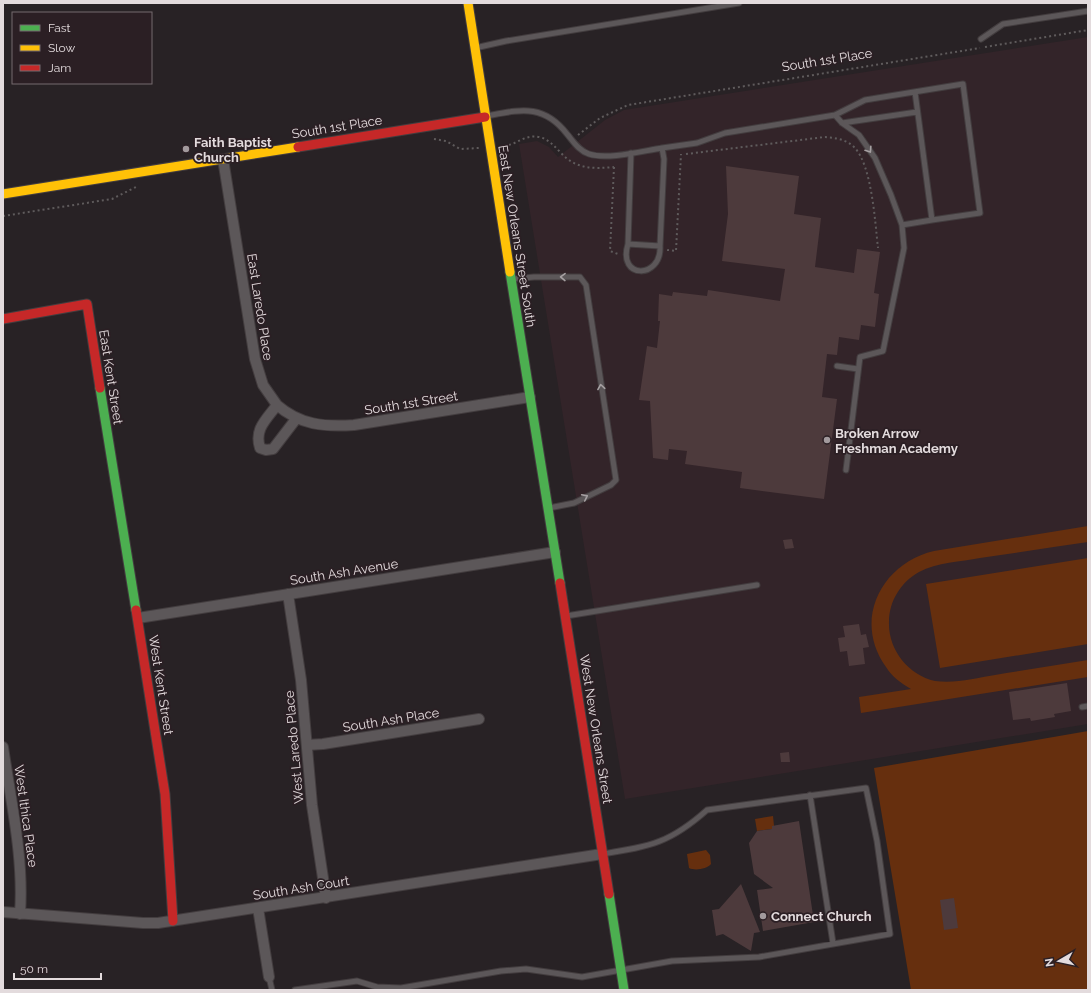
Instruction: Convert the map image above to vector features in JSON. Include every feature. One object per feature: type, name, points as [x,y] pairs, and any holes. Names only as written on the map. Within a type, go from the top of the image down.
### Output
[{"type":"street","name":"East New Orleans Street South","points":[[468,3],[542,472]]},
{"type":"street","name":"South 1st Place","points":[[3,194],[485,116]]},
{"type":"street","name":"East Laredo Place","points":[[223,159],[255,359],[263,385],[277,405]]},
{"type":"street","name":"East Kent Street","points":[[3,319],[87,304],[110,454]]},
{"type":"street","name":"South 1st Street","points":[[277,405],[296,419],[319,425],[354,425],[530,397]]},
{"type":"street","points":[[277,405],[258,431],[257,440],[260,448],[266,450],[273,449],[296,419]]},
{"type":"street","name":"West Kent Street","points":[[110,454],[138,618],[165,794],[173,921]]},
{"type":"street","name":"West New Orleans Street","points":[[542,472],[624,990]]},
{"type":"street","name":"South Ash Avenue","points":[[138,618],[554,552]]},
{"type":"street","name":"West Laredo Place","points":[[288,594],[301,680],[312,806],[326,898]]},
{"type":"street","name":"South Ash Place","points":[[307,745],[323,744],[479,719]]},
{"type":"street","name":"West Ithica Place","points":[[3,747],[18,847],[20,914]]},
{"type":"street","name":"South Ash Court","points":[[3,912],[143,923],[173,921],[602,854]]},
{"type":"street","points":[[258,908],[269,977]]},
{"type":"lane","points":[[474,48],[506,41],[739,3]]},
{"type":"lane","points":[[981,38],[1003,24],[1088,11]]},
{"type":"lane","points":[[485,116],[533,111],[551,117],[580,149],[589,154],[608,156],[697,143],[725,132],[836,115],[866,100],[963,84],[980,213],[902,225]]},
{"type":"lane","points":[[915,92],[932,220]]},
{"type":"lane","points":[[842,124],[917,112]]},
{"type":"lane","points":[[836,115],[842,124],[859,135],[874,158],[902,225],[904,248],[883,351],[860,357],[846,470]]},
{"type":"lane","points":[[631,153],[628,244],[625,254],[626,262],[631,268],[637,271],[644,271],[650,269],[657,263],[660,254],[664,159],[662,148]]},
{"type":"lane","points":[[628,244],[660,246]]},
{"type":"lane","points":[[511,279],[534,277],[580,278],[586,285],[616,480],[574,503],[548,508]]},
{"type":"lane","points":[[837,366],[858,369]]},
{"type":"lane","points":[[565,616],[757,585]]},
{"type":"lane","points":[[295,990],[357,982],[378,989],[401,989],[526,969],[582,977],[672,961],[759,957],[890,934],[877,841],[866,788],[707,810],[689,826],[663,841],[647,846],[602,854]]},
{"type":"lane","points":[[810,795],[833,943]]},
{"type":"lane","points":[[269,977],[272,990]]},
{"type":"path","name":"South 1st Place","points":[[578,135],[600,118],[628,106],[1088,30]]},
{"type":"path","points":[[508,146],[522,139],[538,137],[549,141],[568,160],[582,167],[614,167]]},
{"type":"path","points":[[664,159],[681,154],[825,137],[845,141],[858,152],[866,166],[878,248]]},
{"type":"path","points":[[560,151],[565,147]]},
{"type":"path","points":[[464,149],[473,148]]},
{"type":"path","points":[[668,256],[668,250],[676,251],[681,154]]},
{"type":"path","points":[[618,257],[618,252],[610,251],[614,162],[630,161]]},
{"type":"path","points":[[3,216],[112,198],[140,185]]},
{"type":"shaded area","name":"Broken Arrow Freshman Academy","points":[[1088,37],[1088,724],[625,799],[519,144],[537,141],[549,147],[558,157],[605,120],[624,110]]},
{"type":"shaded area","points":[[1088,526],[1088,542],[949,563],[933,566],[919,572],[907,581],[897,593],[891,607],[889,622],[892,642],[896,651],[908,667],[925,678],[935,681],[950,682],[965,680],[1088,660],[1088,677],[861,713],[859,697],[911,689],[897,680],[888,671],[876,649],[872,631],[873,613],[878,596],[887,581],[900,568],[916,558],[934,551]]},
{"type":"shaded area","points":[[1088,558],[1088,644],[940,668],[926,584]]},
{"type":"shaded area","points":[[1088,731],[1088,990],[911,990],[874,768]]},
{"type":"shaded area","points":[[773,816],[774,826],[772,829],[757,831],[755,819]]},
{"type":"shaded area","points":[[706,850],[710,855],[711,864],[701,869],[689,868],[687,854]]},
{"type":"building","points":[[726,166],[799,176],[794,214],[821,218],[815,267],[854,273],[857,249],[880,252],[874,293],[879,294],[875,327],[861,325],[859,340],[839,337],[837,355],[827,354],[822,397],[837,399],[824,499],[740,488],[742,472],[685,464],[687,451],[669,449],[668,460],[653,458],[650,401],[639,400],[647,346],[657,348],[660,321],[658,321],[659,294],[672,296],[673,292],[707,296],[708,290],[780,301],[785,269],[722,261],[728,214]]},
{"type":"building","points":[[792,539],[794,548],[785,549],[783,540]]},
{"type":"building","points":[[859,624],[861,635],[866,634],[869,647],[863,648],[865,664],[849,666],[847,651],[840,652],[838,638],[845,637],[843,626]]},
{"type":"building","points":[[1067,683],[1071,711],[1054,714],[1055,717],[1031,721],[1030,718],[1013,720],[1009,692]]},
{"type":"building","points":[[789,752],[790,762],[781,762],[780,753]]},
{"type":"building","points":[[799,821],[814,922],[763,931],[757,890],[773,888],[754,874],[749,843],[757,831],[772,829],[772,826]]},
{"type":"building","points":[[741,884],[760,932],[754,933],[751,951],[723,934],[716,936],[712,910],[719,909]]},
{"type":"building","points":[[954,898],[958,928],[944,930],[940,900]]},
{"type":"traffic: fast","points":[[510,272],[560,583]]},
{"type":"traffic: fast","points":[[100,388],[136,610]]},
{"type":"traffic: fast","points":[[609,894],[624,990]]},
{"type":"traffic: slow","points":[[468,3],[510,272]]},
{"type":"traffic: slow","points":[[3,194],[298,147]]},
{"type":"traffic: jam","points":[[298,147],[485,117]]},
{"type":"traffic: jam","points":[[3,319],[87,304],[100,388]]},
{"type":"traffic: jam","points":[[560,583],[609,894]]},
{"type":"traffic: jam","points":[[136,610],[165,794],[173,921]]},
{"type":"place","name":"Faith Baptist Church","points":[[186,149]]},
{"type":"place","name":"Broken Arrow Freshman Academy","points":[[827,440]]},
{"type":"place","name":"Connect Church","points":[[763,916]]}]
